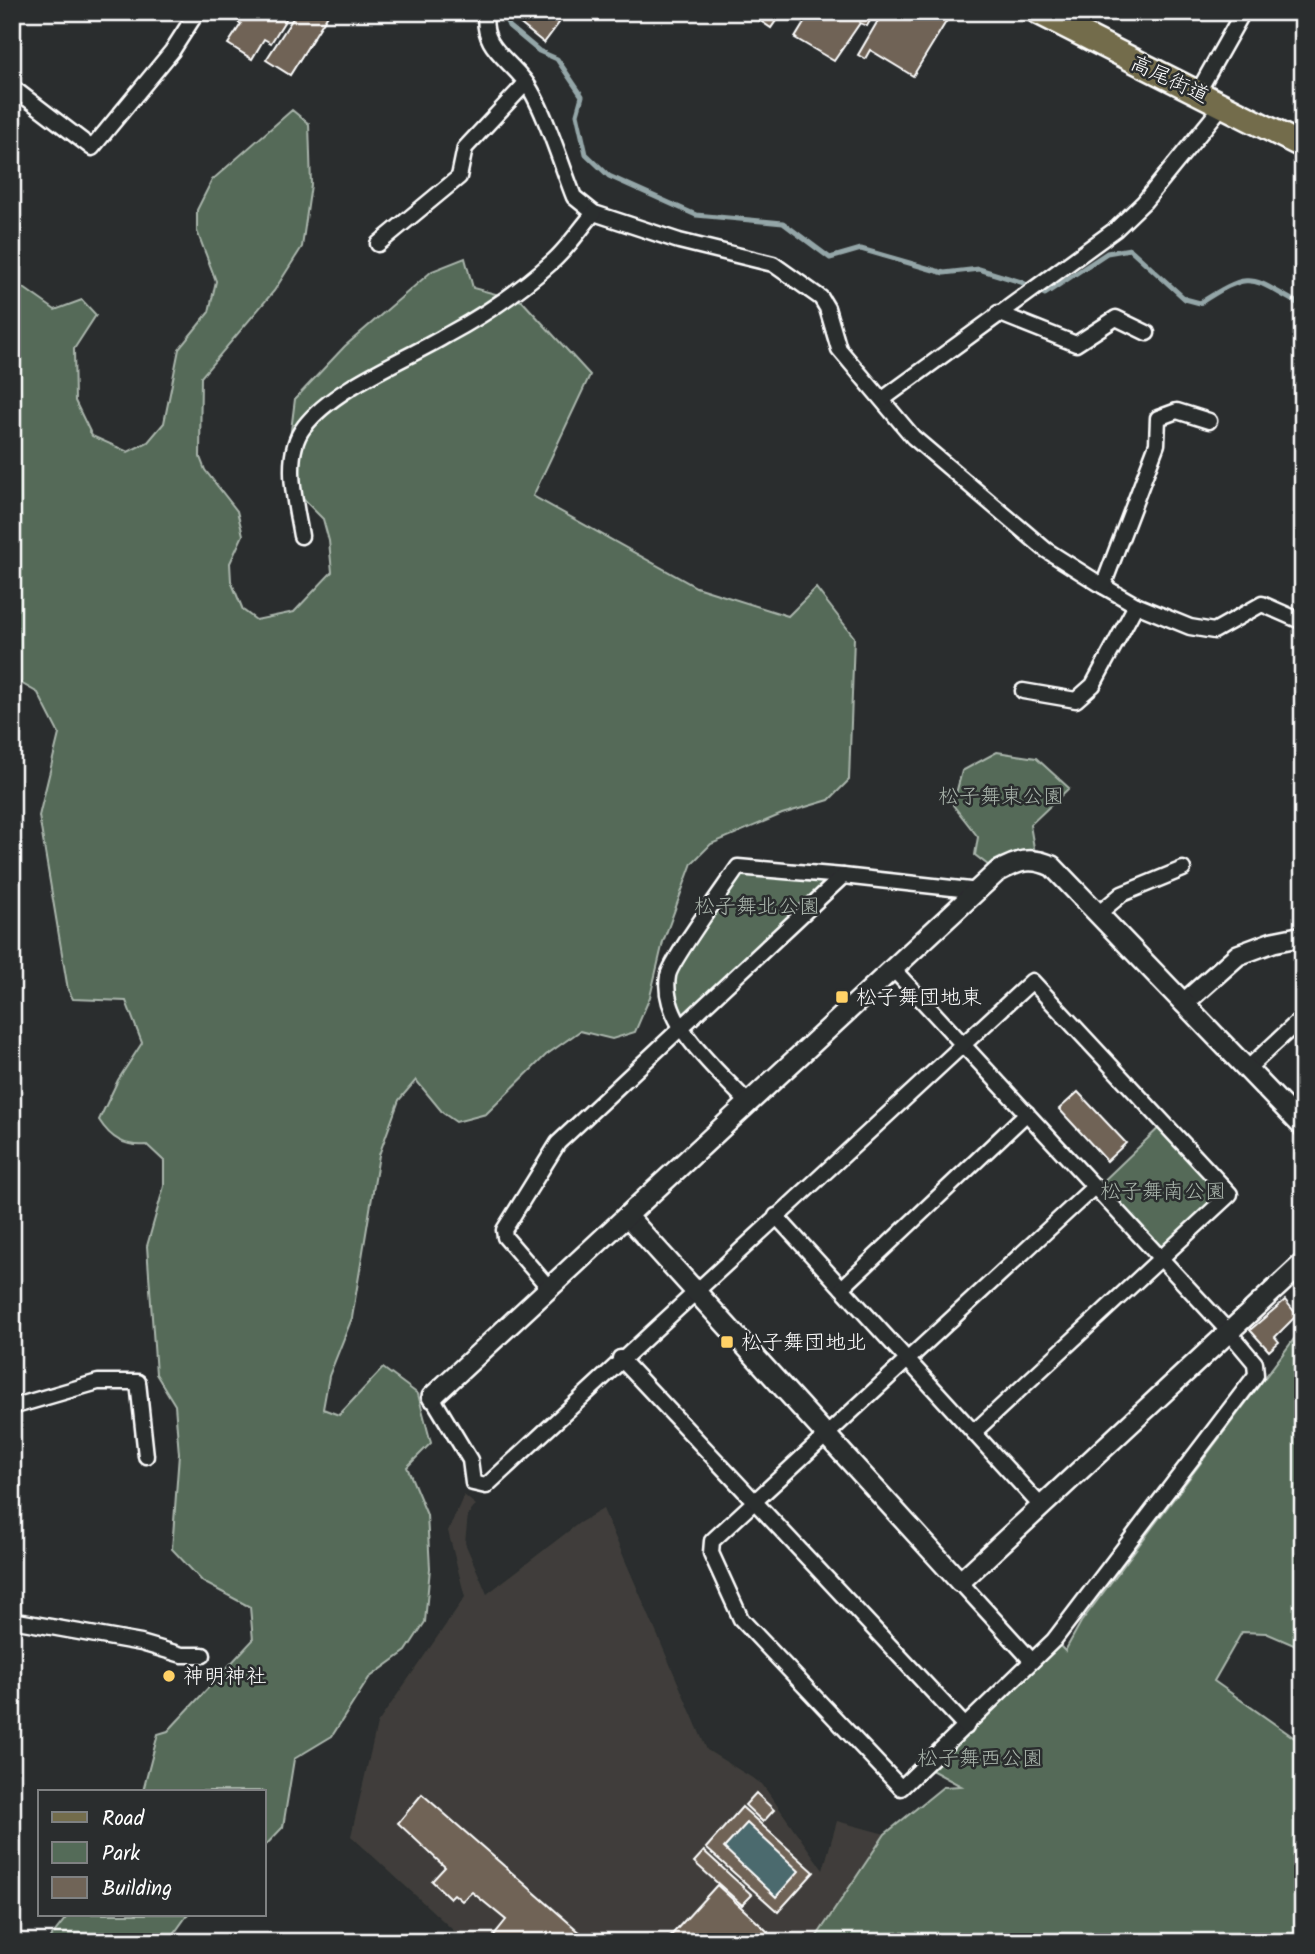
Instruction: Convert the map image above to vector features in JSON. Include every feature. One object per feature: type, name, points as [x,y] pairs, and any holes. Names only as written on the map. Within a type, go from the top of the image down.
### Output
[{"type":"main road","name":"高尾街道","points":[[1038,12],[1303,146]]},
{"type":"street","points":[[12,87],[92,148],[172,51],[197,12]]},
{"type":"street","points":[[486,12],[484,29],[490,42],[526,83],[574,197],[594,213],[679,241],[773,264],[821,298],[827,308],[839,349],[913,437],[1046,550],[1136,606],[1190,627],[1214,631],[1262,604],[1303,622]]},
{"type":"street","points":[[1198,92],[1243,12]]},
{"type":"street","points":[[378,244],[459,177],[465,148],[526,83]]},
{"type":"street","points":[[883,399],[1116,229],[1144,202],[1223,104]]},
{"type":"street","points":[[301,537],[293,486],[295,448],[303,427],[348,389],[449,335],[502,300],[554,260],[594,213]]},
{"type":"street","points":[[998,313],[1076,344],[1116,318],[1147,333]]},
{"type":"street","points":[[1102,586],[1157,444],[1157,418],[1177,411],[1209,421]]},
{"type":"street","points":[[1023,691],[1076,700],[1093,685],[1136,606]]},
{"type":"street","points":[[974,1432],[1230,1194],[1032,981],[620,1358],[486,1486],[473,1483],[470,1460],[432,1397],[893,969],[998,873],[1018,861],[1037,859],[1052,866],[1303,1127]]},
{"type":"street","points":[[748,1103],[681,1028],[668,1004],[667,974],[738,867],[979,891]]},
{"type":"street","points":[[1098,914],[1122,894],[1183,869]]},
{"type":"street","points":[[550,1289],[505,1237],[504,1230],[558,1143],[843,876]]},
{"type":"street","points":[[1184,1003],[1238,955],[1273,942],[1303,936]]},
{"type":"street","points":[[893,969],[1095,1186],[1229,1332],[1255,1363],[1256,1375],[1054,1640],[901,1788],[741,1619],[711,1553],[712,1541],[1095,1186]]},
{"type":"street","points":[[1247,1069],[1303,1017]]},
{"type":"street","points":[[842,1288],[1027,1113]]},
{"type":"street","points":[[627,1216],[1032,1661]]},
{"type":"street","points":[[776,1216],[1041,1506]]},
{"type":"street","points":[[960,1583],[1303,1263]]},
{"type":"street","points":[[620,1358],[966,1727]]},
{"type":"street","points":[[12,1407],[99,1382],[138,1382],[146,1455]]},
{"type":"street","points":[[12,1620],[141,1643],[182,1655],[203,1655]]},
{"type":"shaded area","points":[[464,1495],[476,1505],[468,1515],[465,1543],[487,1594],[579,1523],[603,1509],[707,1750],[762,1784],[823,1870],[837,1821],[885,1834],[813,1942],[466,1942],[351,1836],[377,1724],[465,1597],[448,1531]]},
{"type":"green space","points":[[292,110],[309,124],[311,185],[302,247],[274,291],[201,377],[200,457],[205,470],[237,511],[243,535],[230,563],[231,581],[243,610],[256,620],[294,612],[332,572],[329,541],[323,519],[304,500],[286,470],[295,399],[345,346],[432,271],[465,258],[473,288],[522,301],[590,375],[533,496],[696,587],[788,616],[816,588],[854,637],[849,780],[829,800],[782,814],[711,844],[692,863],[663,942],[650,997],[635,1032],[612,1039],[580,1031],[546,1055],[486,1114],[456,1122],[443,1113],[416,1080],[399,1100],[379,1155],[352,1318],[329,1376],[323,1409],[339,1415],[383,1368],[418,1394],[431,1443],[407,1467],[427,1515],[430,1568],[425,1622],[406,1651],[369,1678],[332,1736],[294,1759],[283,1827],[266,1845],[266,1790],[143,1790],[158,1734],[168,1731],[253,1640],[250,1607],[203,1582],[172,1549],[179,1454],[175,1405],[156,1374],[147,1246],[164,1186],[164,1161],[147,1145],[132,1145],[119,1140],[108,1132],[99,1120],[118,1080],[142,1043],[126,1001],[73,999],[68,990],[39,816],[59,734],[38,693],[12,678],[12,248],[21,286],[55,310],[82,300],[96,315],[74,349],[75,401],[92,436],[128,452],[148,442],[164,423],[179,349],[209,312],[216,281],[197,231],[197,210],[212,180]]},
{"type":"green space","name":"松子舞東公園","points":[[997,752],[1036,758],[1069,788],[1030,825],[1036,859],[997,872],[975,855],[978,837],[953,805],[962,771]]},
{"type":"green space","name":"松子舞北公園","points":[[738,867],[843,876],[681,1028],[668,974]]},
{"type":"green space","name":"松子舞南公園","points":[[1165,1122],[1230,1194],[1162,1259],[1096,1188]]},
{"type":"green space","name":"松子舞西公園","points":[[1303,1327],[1303,1649],[1266,1633],[1242,1632],[1214,1681],[1303,1744],[1303,1942],[813,1942],[885,1834],[943,1787],[961,1786],[924,1766],[1054,1640],[1065,1651],[1081,1622]]},
{"type":"green space","points":[[67,1916],[187,1916],[168,1942],[47,1942]]},
{"type":"water","points":[[747,1823],[799,1871],[776,1897],[724,1848]]},
{"type":"building","points":[[223,12],[276,12],[286,19],[271,43],[264,39],[252,59],[228,44],[241,24]]},
{"type":"building","points":[[297,12],[329,13],[290,75],[266,60]]},
{"type":"building","points":[[546,12],[559,23],[544,43],[507,13]]},
{"type":"building","points":[[747,12],[782,12],[771,28]]},
{"type":"building","points":[[792,12],[875,12],[867,26],[860,23],[834,61],[795,38],[804,23],[791,15]]},
{"type":"building","points":[[883,12],[952,12],[913,76],[870,50],[865,59],[858,55]]},
{"type":"building","points":[[1078,1092],[1126,1143],[1107,1161],[1059,1109]]},
{"type":"building","points":[[1285,1300],[1297,1315],[1275,1337],[1279,1342],[1269,1351],[1250,1330]]},
{"type":"building","points":[[756,1793],[774,1810],[763,1822],[745,1805]]},
{"type":"building","points":[[422,1794],[591,1942],[502,1942],[494,1935],[506,1920],[472,1892],[462,1901],[454,1894],[450,1898],[432,1881],[445,1867],[398,1823]]},
{"type":"building","points":[[742,1807],[814,1872],[778,1912],[706,1848]],"holes":[[[747,1823],[799,1871],[776,1897],[724,1848]]]},
{"type":"building","points":[[704,1851],[752,1895],[742,1905],[694,1862]]},
{"type":"building","points":[[717,1885],[768,1932],[761,1942],[665,1942]]},
{"type":"waterway","points":[[503,12],[509,26],[539,51],[557,59],[582,96],[577,114],[586,154],[609,176],[696,215],[783,223],[830,258],[861,249],[944,273],[979,269],[1021,282],[1045,294],[1107,253],[1130,249],[1185,299],[1200,303],[1231,285],[1252,281],[1303,306]]},
{"type":"place","name":"松子舞団地東","points":[[842,997]]},
{"type":"place","name":"松子舞団地北","points":[[727,1342]]},
{"type":"place","name":"神明神社","points":[[169,1676]]}]
